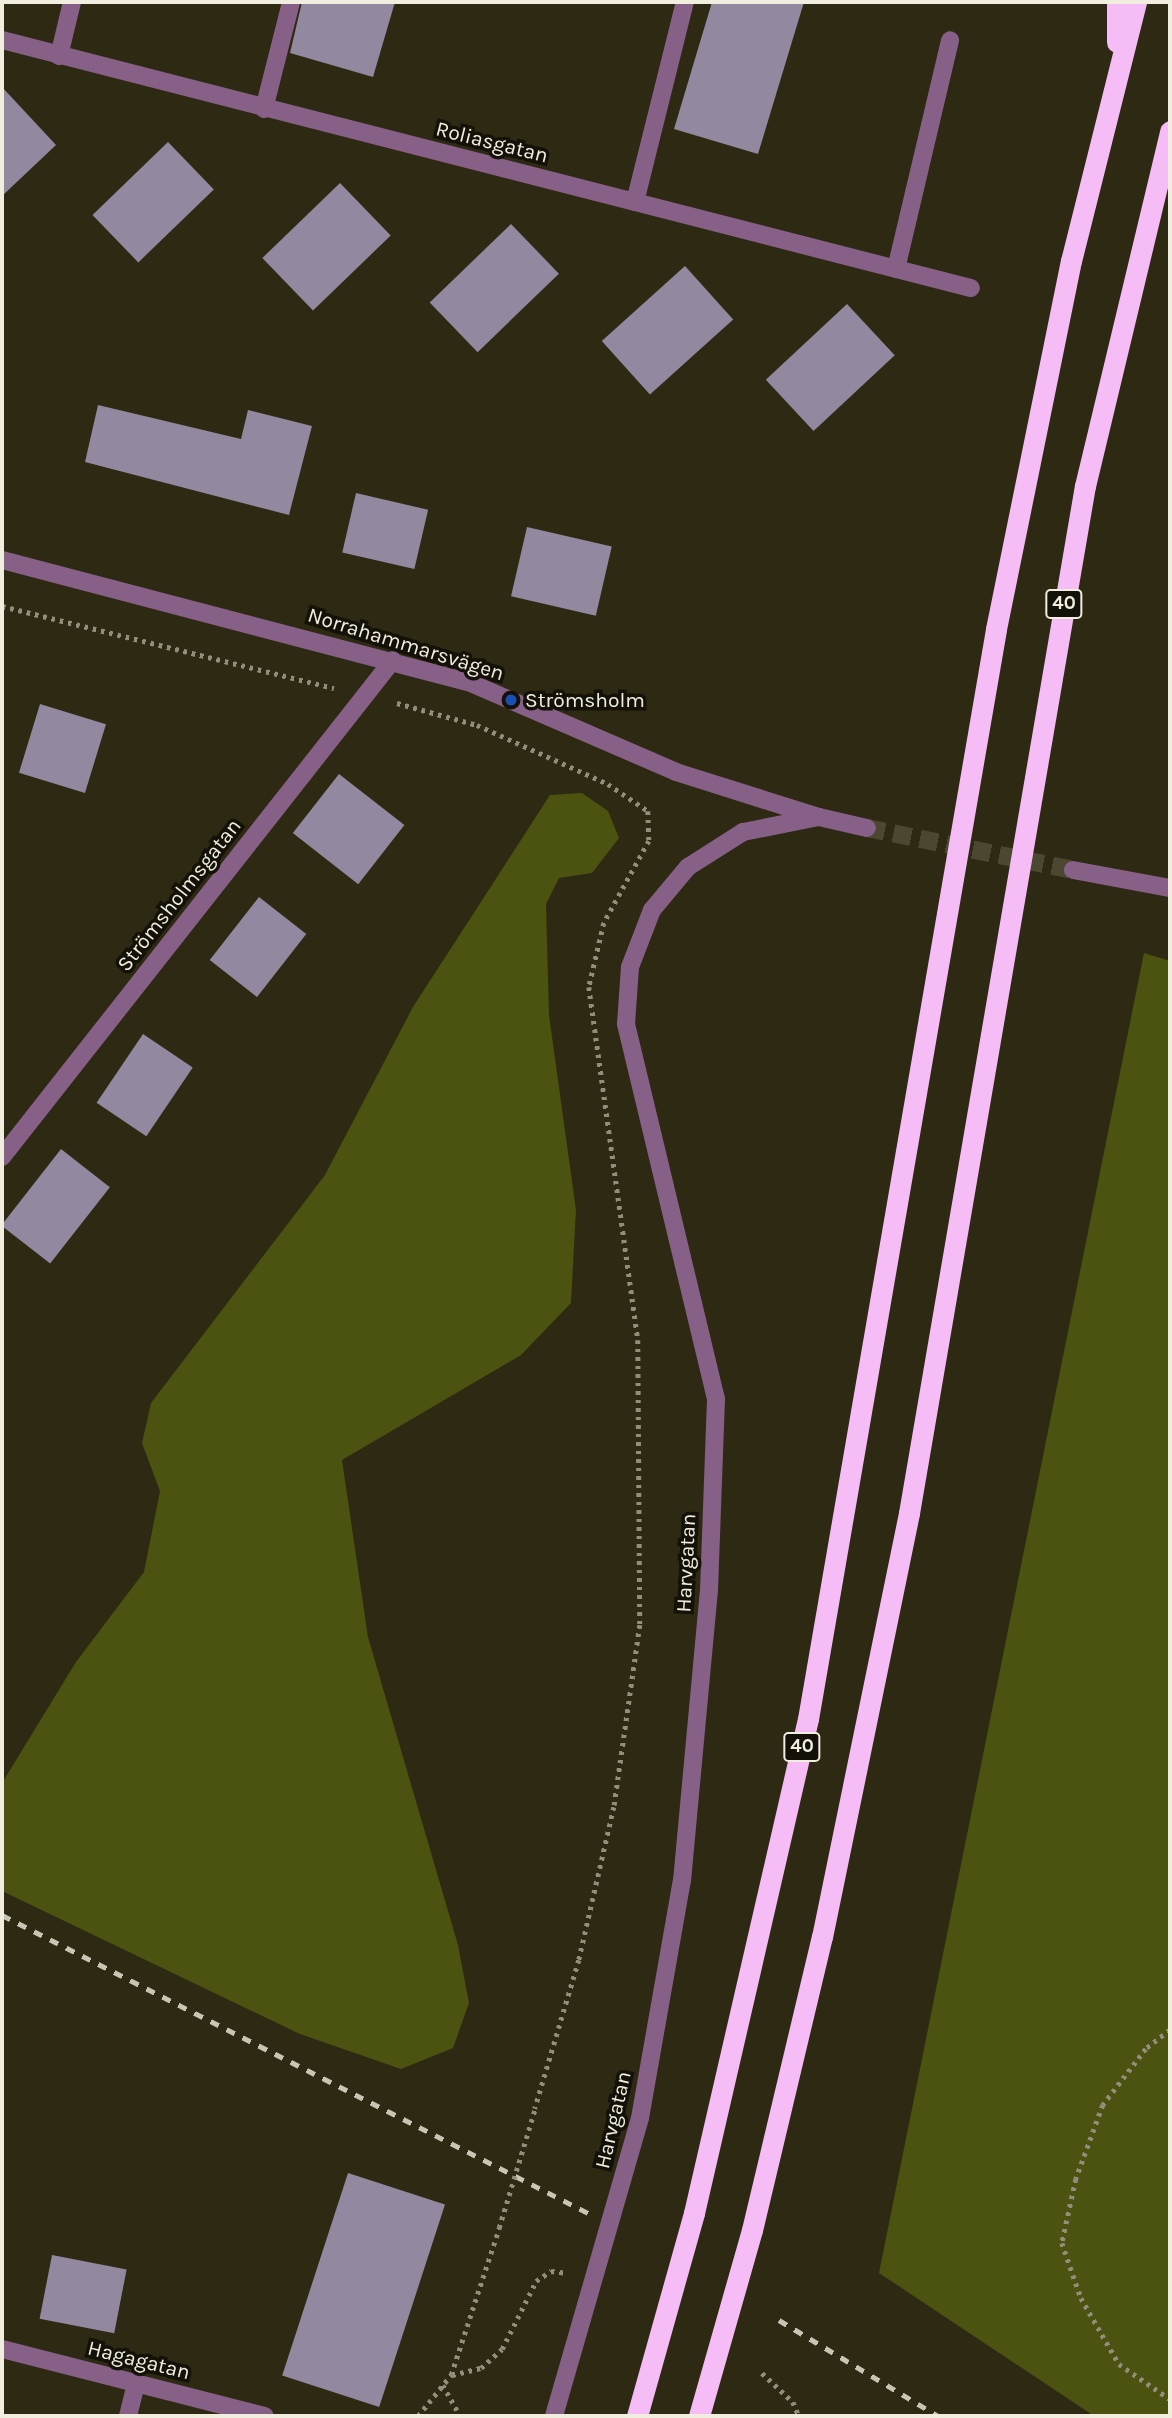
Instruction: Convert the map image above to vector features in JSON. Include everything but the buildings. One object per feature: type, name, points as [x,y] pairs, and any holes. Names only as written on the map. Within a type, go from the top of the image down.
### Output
[{"type":"highway","points":[[1117,2],[1118,66]]},
{"type":"highway","name":"40","points":[[638,2416],[698,2200],[808,1719],[996,629],[1071,261],[1136,2]]},
{"type":"highway","name":"40","points":[[699,2416],[752,2230],[822,1937],[909,1513],[1085,486],[1170,131]]},
{"type":"street","points":[[59,56],[72,2]]},
{"type":"street","points":[[264,109],[291,2]]},
{"type":"street","points":[[635,202],[685,2]]},
{"type":"street","name":"Roliasgatan","points":[[2,40],[971,288]]},
{"type":"street","points":[[896,269],[950,40]]},
{"type":"street","name":"Norrahammarsvägen","points":[[2,560],[393,660],[473,684],[676,772],[819,817],[867,828]]},
{"type":"street","name":"Strömsholmsgatan","points":[[2,1157],[393,660]]},
{"type":"street","name":"Harvgatan","points":[[554,2416],[640,2118],[682,1881],[709,1590],[716,1399],[626,1024],[630,967],[652,910],[688,867],[743,832],[819,817]]},
{"type":"street","points":[[1073,870],[1170,888]]},
{"type":"street","name":"Hagagatan","points":[[2,2349],[265,2416]]},
{"type":"street","points":[[128,2416],[136,2383]]},
{"type":"path","points":[[2,606],[368,695],[477,725],[608,784],[648,811],[649,841],[604,923],[589,987],[638,1340],[640,1625],[614,1807],[579,1960],[499,2228],[451,2375],[418,2416]]},
{"type":"path","points":[[1170,2029],[1146,2049],[1103,2105],[1076,2179],[1062,2243],[1081,2298],[1119,2364],[1170,2399]]},
{"type":"path","points":[[451,2375],[481,2368],[502,2349],[536,2281],[551,2271],[573,2274]]},
{"type":"path","points":[[762,2373],[793,2402],[799,2416]]},
{"type":"path","points":[[443,2385],[460,2416]]},
{"type":"green space","points":[[582,793],[608,811],[619,838],[592,873],[559,878],[546,904],[549,1015],[576,1210],[571,1303],[521,1355],[342,1460],[368,1637],[458,1945],[469,2003],[453,2048],[401,2069],[300,2034],[2,1891],[2,1783],[76,1662],[144,1572],[160,1491],[142,1443],[151,1403],[325,1175],[413,1007],[550,795]]},
{"type":"green space","points":[[1144,953],[1170,961],[1170,2416],[1094,2416],[879,2273]]},
{"type":"tunnel","points":[[867,828],[1073,870]]},
{"type":"railway","points":[[2,1915],[590,2214]]},
{"type":"railway","points":[[779,2320],[938,2416]]},
{"type":"place","name":"Strömsholm","points":[[511,700]]}]
